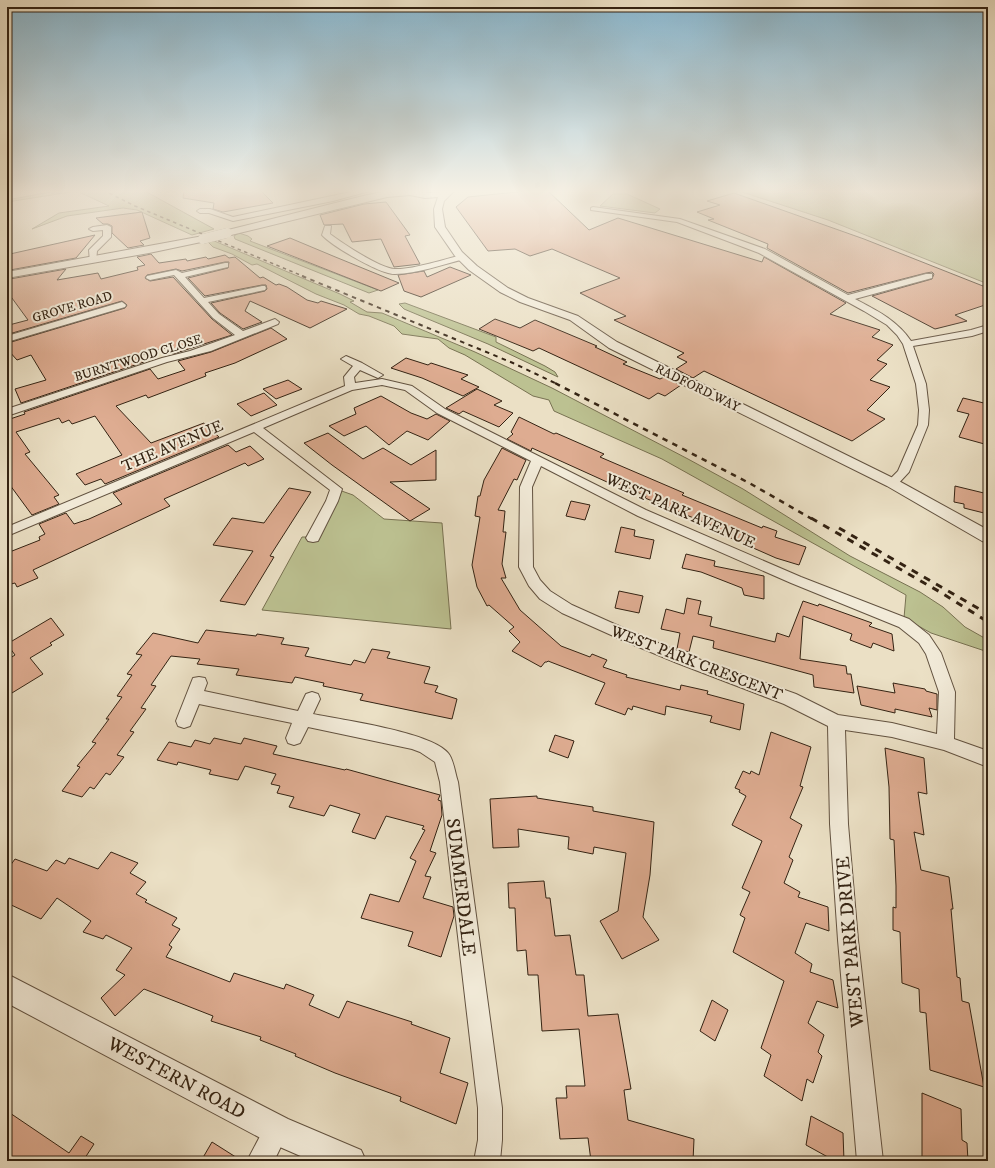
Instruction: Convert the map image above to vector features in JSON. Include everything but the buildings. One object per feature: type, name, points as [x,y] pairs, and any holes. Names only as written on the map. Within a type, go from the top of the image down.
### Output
[{"type":"street","points":[[93,260],[94,250],[99,245]]},
{"type":"street","points":[[7,275],[174,245]]},
{"type":"street","points":[[339,245],[388,271],[406,271],[437,262],[462,257]]},
{"type":"street","name":"RADFORD WAY","points":[[453,245],[473,268],[504,290],[524,300],[574,318],[613,345],[892,483],[988,537]]},
{"type":"street","points":[[745,245],[762,251],[890,323],[901,333],[908,344],[921,384],[924,410],[923,425],[902,472],[892,483]]},
{"type":"street","points":[[181,276],[225,265]]},
{"type":"street","points":[[150,278],[176,272],[216,316],[242,336]]},
{"type":"street","points":[[906,275],[916,280]]},
{"type":"street","points":[[848,298],[929,276]]},
{"type":"street","points":[[203,301],[262,288]]},
{"type":"street","name":"GROVE ROAD","points":[[7,339],[122,305]]},
{"type":"street","name":"BURNTWOOD CLOSE","points":[[7,413],[165,360],[181,358],[206,350],[275,322]]},
{"type":"street","points":[[908,344],[972,333],[988,328]]},
{"type":"street","points":[[346,359],[378,375]]},
{"type":"street","points":[[350,386],[349,378],[359,365]]},
{"type":"street","name":"WEST PARK AVENUE","points":[[350,386],[382,382],[408,388],[441,411],[642,513],[716,546],[904,623],[924,638],[933,654],[947,692],[945,743]]},
{"type":"street","name":"THE AVENUE","points":[[8,531],[350,386]]},
{"type":"street","points":[[255,427],[336,489],[332,501],[313,538]]},
{"type":"street","name":"WEST PARK CRESCENT","points":[[537,461],[526,487],[526,567],[534,583],[545,595],[567,609],[634,639],[682,659],[790,698],[836,722],[892,730],[945,743],[988,759]]},
{"type":"street","name":"SUMMERDALE","points":[[184,721],[196,690],[303,718],[414,742],[426,747],[442,758],[449,782],[490,1108],[490,1140],[487,1161]]},
{"type":"street","points":[[294,738],[312,699]]},
{"type":"street","name":"WEST PARK DRIVE","points":[[836,722],[839,824],[847,925],[870,1161]]},
{"type":"street","name":"WESTERN ROAD","points":[[7,988],[277,1130],[350,1161]]},
{"type":"street","points":[[260,1161],[277,1130]]},
{"type":"green space","points":[[211,245],[223,245],[340,294],[354,301],[350,302],[367,312],[382,313],[475,352],[552,388],[688,459],[743,489],[850,556],[920,592],[943,607],[965,627],[988,640],[988,652],[931,633],[904,618],[906,595],[662,459],[554,411],[549,400],[533,396],[465,355],[449,348],[438,339],[402,334],[394,326],[369,316],[359,314],[344,305],[316,294],[257,264],[252,265],[232,254],[213,247]]},
{"type":"green space","points":[[249,245],[259,245],[378,290],[369,293]]},
{"type":"green space","points":[[889,245],[988,245],[988,284]]},
{"type":"green space","points":[[405,303],[496,337],[496,342],[545,366],[555,372],[558,377],[488,344],[404,309],[399,304]]},
{"type":"green space","points":[[336,489],[353,495],[384,519],[442,523],[451,629],[262,610],[302,537],[313,537]]},
{"type":"railway","points":[[227,245],[305,277]]},
{"type":"railway","points":[[302,276],[513,363],[556,384]]},
{"type":"railway","points":[[556,384],[751,484],[812,519]]},
{"type":"railway","points":[[811,518],[940,592],[988,622]]},
{"type":"railway","points":[[839,528],[988,614]]}]
